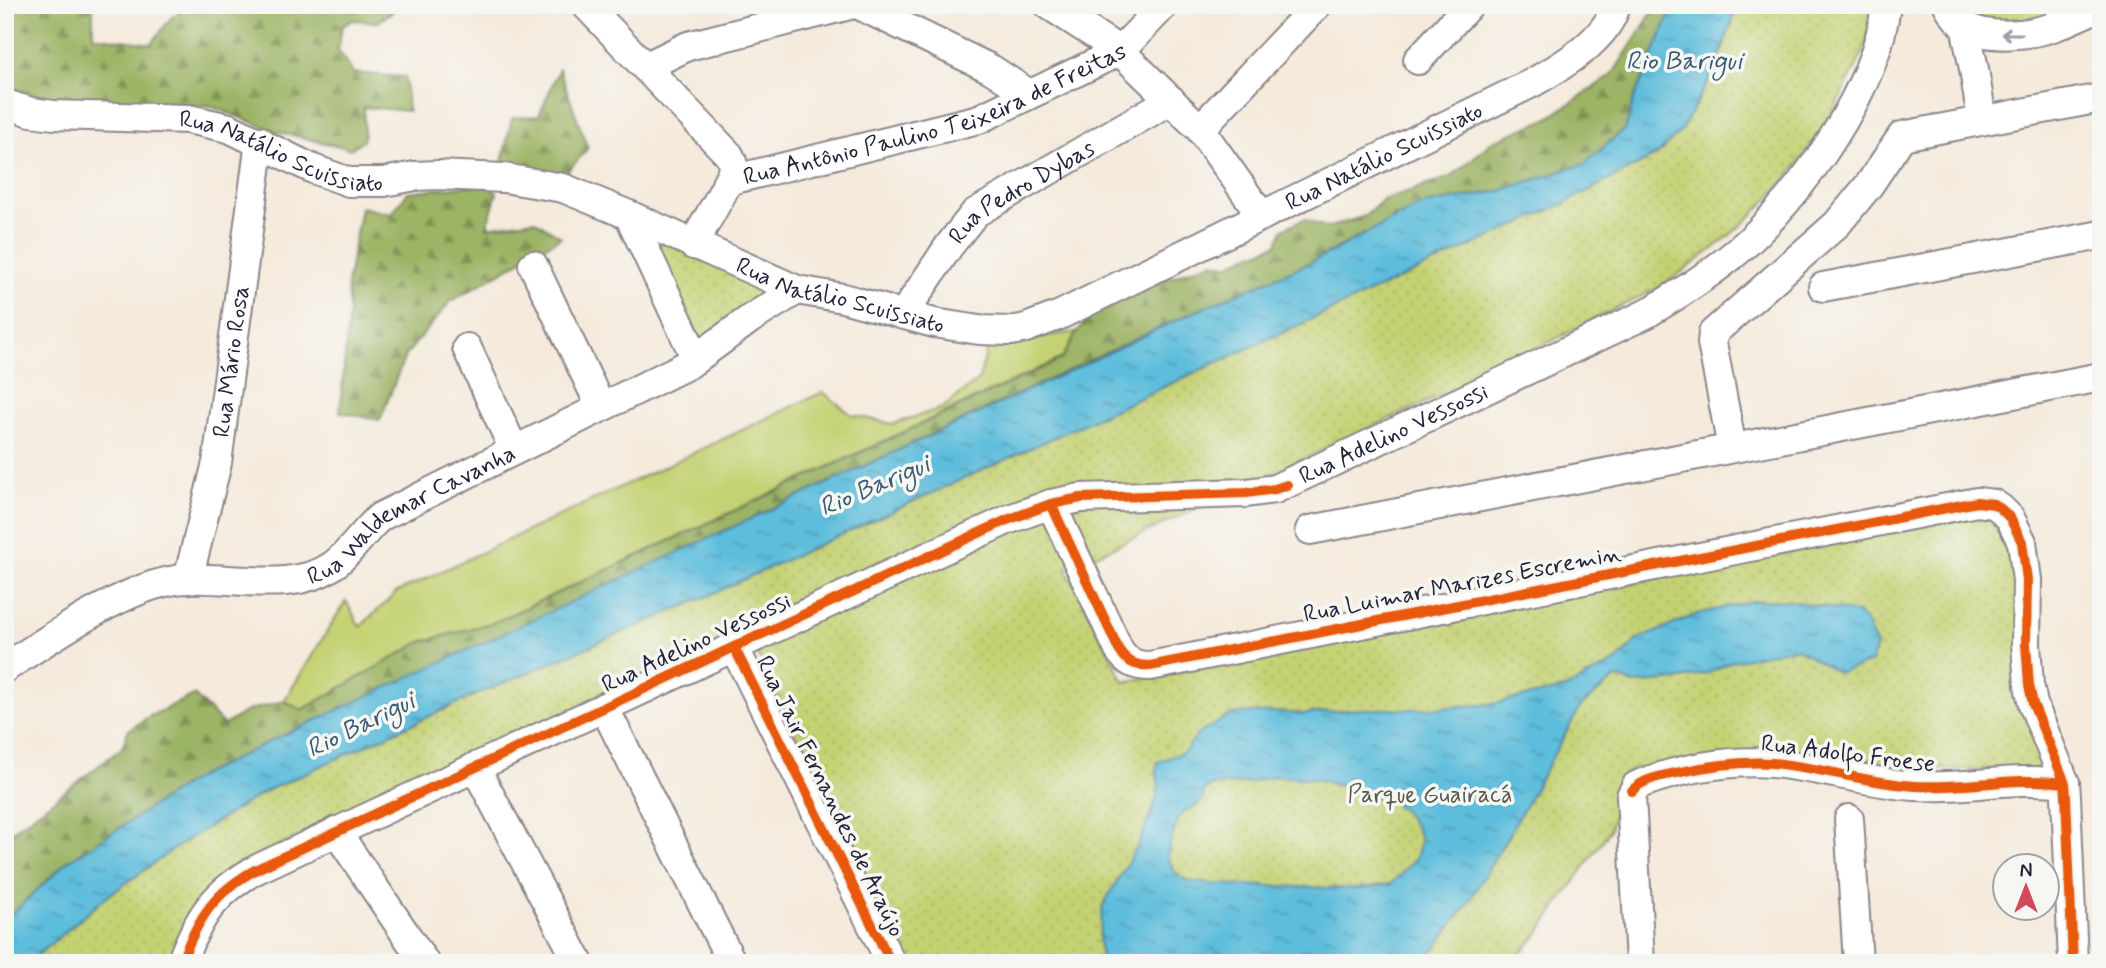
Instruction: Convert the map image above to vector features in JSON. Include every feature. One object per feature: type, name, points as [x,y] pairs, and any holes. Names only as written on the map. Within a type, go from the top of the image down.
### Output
[{"type":"street","points":[[586,5],[729,155],[733,168],[693,245]]},
{"type":"street","points":[[645,67],[688,46],[850,5]]},
{"type":"street","points":[[859,5],[991,69],[1028,94]]},
{"type":"street","points":[[1049,5],[1121,51],[1200,128],[1262,216]]},
{"type":"street","name":"Rua Antônio Paulino Teixeira de Freitas","points":[[727,181],[967,123],[1121,51],[1164,5]]},
{"type":"street","points":[[1200,128],[1317,5]]},
{"type":"street","points":[[1418,60],[1469,5]]},
{"type":"street","name":"Rua Natálio Scuissiato","points":[[5,104],[31,112],[54,115],[208,122],[260,141],[313,169],[349,182],[384,182],[438,174],[504,178],[563,188],[797,290],[979,330],[1011,331],[1060,316],[1553,71],[1572,59],[1589,43],[1611,16],[1616,5]]},
{"type":"street","name":"Rua Adelino Vessossi","points":[[181,963],[202,915],[226,889],[257,869],[1007,520],[1051,504],[1099,497],[1246,493],[1275,489],[1620,327],[1663,304],[1699,281],[1741,248],[1804,178],[1845,116],[1868,71],[1877,49],[1886,5]]},
{"type":"street","points":[[1956,16],[1975,30],[2031,33],[2062,15],[2101,6]]},
{"type":"street","points":[[1956,16],[1975,69],[1982,120]]},
{"type":"street","points":[[1732,448],[1712,343],[1713,332],[1837,224],[1869,185],[1902,136],[2101,98]]},
{"type":"street","name":"Rua Pedro Dybas","points":[[903,314],[975,213],[1171,100]]},
{"type":"street","name":"Rua Mário Rosa","points":[[188,579],[217,463],[260,141]]},
{"type":"street","points":[[629,215],[696,359]]},
{"type":"street","points":[[1823,287],[2101,235]]},
{"type":"street","points":[[533,265],[601,407]]},
{"type":"street","name":"Rua Waldemar Cavanha","points":[[11,657],[137,591],[170,581],[288,580],[312,577],[341,559],[380,517],[696,359],[737,328],[797,290]]},
{"type":"street","points":[[467,348],[514,450]]},
{"type":"street","points":[[1310,530],[2101,377]]},
{"type":"street","name":"Rua Luimar Marizes Escremin","points":[[1051,504],[1119,650],[1132,664],[1150,666],[1977,502],[1994,504],[2010,518],[2022,542],[2027,580],[2026,644],[2029,685],[2065,783]]},
{"type":"street","name":"Rua Jair Fernandes de Araújo","points":[[734,647],[891,963]]},
{"type":"street","points":[[604,707],[732,963]]},
{"type":"street","name":"Rua Adolfo Froese","points":[[1640,963],[1632,791],[1645,782],[1662,776],[1748,762],[1800,767],[1867,781],[1917,786],[2021,780],[2065,783]]},
{"type":"street","points":[[475,767],[579,963]]},
{"type":"street","points":[[2065,783],[2073,963]]},
{"type":"street","points":[[1849,819],[1858,963]]},
{"type":"street","points":[[337,831],[425,963]]},
{"type":"green space","points":[[5,5],[93,5],[93,36],[151,44],[171,18],[189,5],[401,5],[378,22],[353,20],[342,26],[338,50],[353,73],[405,77],[408,111],[364,107],[364,139],[351,149],[278,132],[210,106],[44,98],[5,86]]},
{"type":"green space","points":[[1657,5],[1674,5],[1633,101],[1626,128],[1584,164],[1500,191],[1419,206],[1307,264],[1187,315],[196,778],[67,862],[5,920],[5,837],[122,748],[128,731],[148,717],[194,695],[224,725],[247,711],[284,701],[302,710],[421,642],[495,622],[1062,359],[1077,332],[1094,311],[1212,262],[1227,265],[1277,244],[1283,229],[1304,219],[1327,228],[1365,216],[1383,200],[1451,177],[1493,141],[1547,119],[1612,75]]},
{"type":"green space","name":"Parque Guairacá","points":[[1738,5],[1875,5],[1859,62],[1807,151],[1764,203],[1714,248],[1656,289],[1478,378],[1066,569],[1124,682],[1976,516],[1991,520],[2013,558],[2047,770],[1893,769],[1725,756],[1635,768],[1623,775],[1610,830],[1538,934],[1512,963],[903,963],[748,634],[259,855],[171,963],[32,963],[40,953],[105,898],[181,844],[264,792],[482,692],[703,598],[1563,204],[1657,155],[1681,131],[1716,67]]},
{"type":"green space","points":[[1960,5],[2059,5],[2040,22],[1984,21]]},
{"type":"green space","points":[[559,69],[588,148],[562,178],[500,171],[512,118],[539,116]]},
{"type":"green space","points":[[481,184],[497,192],[487,227],[534,220],[561,237],[450,302],[405,356],[380,420],[340,412],[349,312],[347,284],[361,207],[391,214],[408,192]]},
{"type":"green space","points":[[650,235],[774,291],[700,339]]},
{"type":"green space","points":[[1077,332],[1062,358],[495,622],[421,642],[302,710],[284,701],[346,601],[360,627],[397,592],[823,392],[852,415],[893,424],[943,408],[979,379],[989,342]]},
{"type":"water","name":"Rio Barigui","points":[[1674,5],[1738,5],[1716,67],[1681,131],[1657,155],[1563,204],[703,598],[482,692],[264,792],[181,844],[105,898],[40,953],[32,963],[5,963],[5,920],[67,862],[196,778],[1187,315],[1307,264],[1419,206],[1500,191],[1584,164],[1626,128],[1633,101]]},
{"type":"water","points":[[1786,600],[1857,613],[1866,622],[1876,645],[1872,662],[1839,673],[1796,648],[1733,661],[1708,673],[1677,680],[1633,684],[1621,678],[1613,680],[1581,706],[1469,902],[1430,955],[1415,963],[1101,963],[1099,937],[1103,905],[1137,847],[1155,804],[1159,784],[1156,770],[1158,762],[1184,752],[1198,734],[1232,714],[1303,714],[1492,704],[1564,689],[1617,661],[1637,640],[1697,614],[1752,601]],"holes":[[[1275,776],[1316,779],[1392,801],[1415,826],[1421,841],[1416,858],[1391,884],[1358,889],[1215,884],[1187,881],[1175,872],[1168,858],[1170,842],[1180,816],[1202,801],[1204,792],[1210,786],[1248,783]]]},
{"type":"cycle path","points":[[181,963],[209,908],[229,887],[257,869],[1007,520],[1051,504],[1081,498],[1246,493],[1287,485]]},
{"type":"cycle path","points":[[1051,504],[1119,650],[1132,662],[1150,666],[1977,502],[1994,504],[2010,518],[2022,542],[2027,580],[2026,644],[2029,685],[2033,704],[2065,783],[2073,963]]},
{"type":"cycle path","points":[[734,647],[891,963]]},
{"type":"cycle path","points":[[1632,791],[1646,781],[1658,777],[1711,766],[1747,763],[1790,765],[1915,786],[2027,781],[2065,783]]}]
